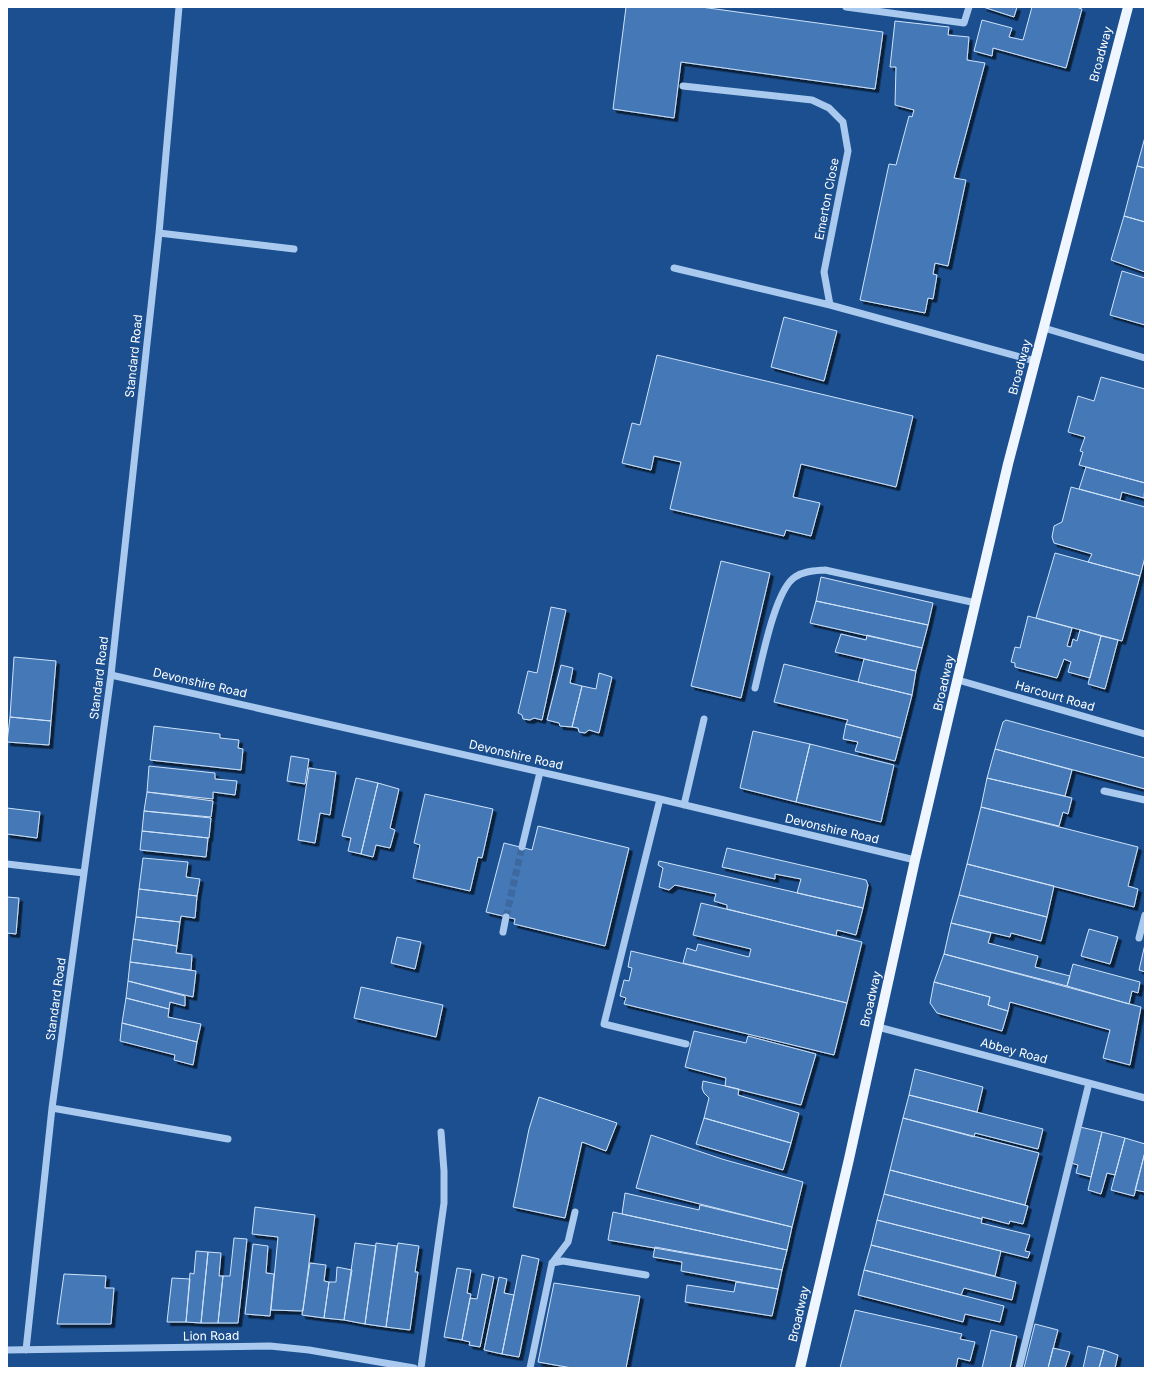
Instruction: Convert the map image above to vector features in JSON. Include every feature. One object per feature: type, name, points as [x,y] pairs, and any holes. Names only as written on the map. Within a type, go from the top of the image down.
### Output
[{"type":"main road","name":"Broadway","points":[[800,1368],[915,860],[1008,464],[1091,142],[1128,7]]},
{"type":"street","name":"Standard Road","points":[[26,1350],[52,1108],[111,674],[159,233],[179,7]]},
{"type":"street","points":[[846,7],[964,23],[968,7]]},
{"type":"street","name":"Emerton Close","points":[[682,86],[812,100],[829,108],[843,122],[848,151],[824,272],[830,305]]},
{"type":"street","points":[[159,233],[294,249]]},
{"type":"street","points":[[674,268],[830,305],[1035,361]]},
{"type":"street","points":[[1044,328],[1145,358]]},
{"type":"street","points":[[755,688],[774,613],[784,587],[794,577],[805,572],[824,570],[976,603]]},
{"type":"street","name":"Devonshire Road","points":[[111,674],[660,799],[915,860]]},
{"type":"street","name":"Harcourt Road","points":[[958,680],[1145,734]]},
{"type":"street","points":[[684,805],[704,719]]},
{"type":"street","points":[[522,847],[540,772]]},
{"type":"street","points":[[1104,791],[1145,800]]},
{"type":"street","points":[[660,799],[604,1024],[686,1044]]},
{"type":"street","points":[[7,864],[84,873]]},
{"type":"street","points":[[1139,938],[1145,915]]},
{"type":"street","points":[[503,932],[506,917]]},
{"type":"street","name":"Abbey Road","points":[[878,1027],[1145,1098]]},
{"type":"street","points":[[1019,1368],[1089,1083]]},
{"type":"street","points":[[52,1108],[228,1139]]},
{"type":"street","points":[[421,1368],[444,1203],[444,1172],[440,1132]]},
{"type":"street","points":[[530,1368],[552,1263],[568,1242],[575,1212]]},
{"type":"street","points":[[552,1263],[563,1261],[646,1276]]},
{"type":"street","name":"Lion Road","points":[[7,1350],[270,1346],[309,1350],[414,1368]]},
{"type":"building","points":[[626,7],[701,7],[883,32],[875,89],[681,62],[674,118],[613,109]]},
{"type":"building","points":[[983,7],[1017,7],[1014,17]]},
{"type":"building","points":[[1032,7],[1076,7],[1082,9],[1066,68],[993,48],[992,56],[974,51],[982,20],[1012,28],[1009,37],[1023,40]]},
{"type":"building","points":[[895,21],[949,27],[948,35],[969,37],[967,60],[985,63],[954,178],[966,180],[948,266],[935,263],[933,274],[937,275],[933,299],[928,298],[925,313],[860,300],[889,164],[896,165],[909,116],[912,117],[914,110],[895,105],[896,67],[890,67]]},
{"type":"building","points":[[1145,137],[1145,168],[1137,166]]},
{"type":"building","points":[[1137,166],[1145,168],[1145,222],[1124,216]]},
{"type":"building","points":[[1124,216],[1145,222],[1145,272],[1111,260]]},
{"type":"building","points":[[1122,271],[1145,278],[1145,325],[1110,315]]},
{"type":"building","points":[[784,317],[837,331],[824,381],[771,367]]},
{"type":"building","points":[[657,355],[913,416],[896,487],[801,464],[793,497],[820,503],[811,536],[786,530],[784,536],[670,509],[681,462],[654,456],[651,470],[622,463],[632,423],[640,425]]},
{"type":"building","points":[[1101,377],[1145,389],[1145,483],[1079,465],[1083,452],[1080,451],[1085,437],[1068,432],[1078,396],[1094,401]]},
{"type":"building","points":[[1086,467],[1145,483],[1144,498],[1122,492],[1120,500],[1079,489]]},
{"type":"building","points":[[1071,487],[1145,507],[1145,557],[1140,576],[1088,562],[1092,554],[1054,543],[1052,537],[1054,526],[1062,522]]},
{"type":"building","points":[[1055,553],[1140,576],[1122,641],[1036,618]]},
{"type":"building","points":[[721,561],[770,573],[741,698],[691,686]]},
{"type":"building","points":[[821,577],[933,603],[928,625],[816,601]]},
{"type":"building","points":[[816,601],[928,625],[922,648],[810,623]]},
{"type":"building","points":[[551,607],[566,610],[542,720],[534,718],[530,720],[523,719],[522,715],[518,713],[528,671],[537,673]]},
{"type":"building","points":[[1028,616],[1072,628],[1067,646],[1071,647],[1073,639],[1077,641],[1080,630],[1101,636],[1090,678],[1068,672],[1071,662],[1064,659],[1057,678],[1015,667],[1015,663],[1011,662],[1015,647],[1020,648]]},
{"type":"building","points":[[841,634],[866,640],[867,635],[922,648],[916,671],[835,652]]},
{"type":"building","points":[[1101,636],[1118,640],[1105,689],[1088,684]]},
{"type":"building","points":[[14,657],[56,661],[51,721],[10,717]]},
{"type":"building","points":[[864,659],[916,671],[912,695],[858,682]]},
{"type":"building","points":[[784,664],[912,695],[901,738],[846,724],[848,720],[774,702]]},
{"type":"building","points":[[561,665],[573,668],[570,683],[582,686],[572,727],[560,726],[559,723],[547,720]]},
{"type":"building","points":[[599,673],[612,677],[599,733],[589,730],[585,733],[579,732],[578,728],[572,727],[582,686],[596,689]]},
{"type":"building","points":[[10,717],[51,721],[49,745],[7,742]]},
{"type":"building","points":[[1006,720],[1145,758],[1145,789],[995,749],[1003,722]]},
{"type":"building","points":[[846,724],[901,738],[895,761],[855,751],[858,742],[843,739]]},
{"type":"building","points":[[154,726],[220,734],[220,738],[239,740],[238,748],[243,749],[241,770],[150,760]]},
{"type":"building","points":[[753,731],[810,744],[796,802],[740,788]]},
{"type":"building","points":[[810,744],[894,765],[881,822],[796,802]]},
{"type":"building","points":[[995,749],[1072,770],[1065,796],[987,778]]},
{"type":"building","points":[[291,756],[309,759],[305,784],[287,781]]},
{"type":"building","points":[[149,766],[215,773],[215,779],[237,781],[235,795],[213,792],[213,799],[147,792]]},
{"type":"building","points":[[309,768],[336,772],[330,815],[320,813],[315,843],[298,840]]},
{"type":"building","points":[[356,778],[378,783],[361,854],[348,851],[351,838],[342,836]]},
{"type":"building","points":[[987,778],[1072,798],[1068,814],[1063,812],[1059,826],[981,807]]},
{"type":"building","points":[[378,783],[399,789],[390,828],[395,830],[390,848],[376,845],[373,857],[361,854]]},
{"type":"building","points":[[147,792],[213,801],[211,817],[144,811]]},
{"type":"building","points":[[425,794],[493,809],[482,858],[478,857],[470,891],[413,878],[420,845],[414,843]]},
{"type":"building","points":[[981,807],[1138,847],[1128,886],[1138,889],[1134,907],[967,864]]},
{"type":"building","points":[[7,808],[40,812],[37,838],[7,834]]},
{"type":"building","points":[[144,811],[211,818],[209,838],[142,831]]},
{"type":"building","points":[[538,826],[629,848],[605,946],[514,924],[515,919],[486,912],[504,843],[532,850]]},
{"type":"building","points":[[142,831],[208,838],[206,857],[140,850]]},
{"type":"building","points":[[727,848],[866,880],[868,885],[863,908],[797,893],[801,879],[775,874],[775,879],[722,867]]},
{"type":"building","points":[[143,858],[188,862],[186,877],[200,879],[197,896],[139,889]]},
{"type":"building","points":[[659,861],[863,908],[856,935],[837,930],[836,936],[727,909],[727,905],[714,901],[716,894],[675,885],[669,890],[659,887],[663,868],[658,865]]},
{"type":"building","points":[[967,864],[1054,886],[1047,917],[959,895]]},
{"type":"building","points":[[139,889],[197,896],[195,918],[181,916],[180,922],[136,917]]},
{"type":"building","points":[[959,895],[1047,917],[1041,941],[1011,933],[1010,937],[951,923]]},
{"type":"building","points":[[7,897],[19,898],[16,934],[7,933]]},
{"type":"building","points":[[701,903],[862,942],[847,1003],[683,963],[687,948],[696,951],[698,944],[749,957],[751,949],[693,935]]},
{"type":"building","points":[[136,917],[180,922],[177,946],[133,939]]},
{"type":"building","points":[[951,923],[991,933],[988,943],[1038,956],[1035,967],[1070,976],[1067,986],[944,954]]},
{"type":"building","points":[[1089,929],[1118,937],[1110,964],[1081,956]]},
{"type":"building","points":[[397,937],[421,942],[415,969],[391,963]]},
{"type":"building","points":[[133,939],[177,946],[176,953],[192,955],[191,970],[130,962]]},
{"type":"building","points":[[1145,944],[1145,972],[1139,970]]},
{"type":"building","points":[[631,951],[847,1003],[834,1055],[624,1004],[626,998],[620,996],[624,980],[629,981],[632,968],[628,967]]},
{"type":"building","points":[[944,954],[1141,1007],[1130,1065],[1103,1058],[1110,1030],[1010,1002],[1008,1011],[988,1005],[990,997],[934,982]]},
{"type":"building","points":[[130,962],[196,971],[193,997],[128,981]]},
{"type":"building","points":[[1073,964],[1140,982],[1138,993],[1132,991],[1129,1004],[1067,986]]},
{"type":"building","points":[[128,981],[185,996],[185,1006],[170,1002],[169,1009],[126,998]]},
{"type":"building","points":[[934,982],[990,997],[988,1005],[1008,1011],[1002,1031],[937,1013],[930,1003]]},
{"type":"building","points":[[361,987],[443,1005],[436,1037],[354,1018]]},
{"type":"building","points":[[126,998],[169,1009],[168,1017],[201,1024],[197,1042],[122,1023]]},
{"type":"building","points":[[122,1023],[197,1042],[193,1065],[174,1060],[175,1055],[120,1041]]},
{"type":"building","points":[[694,1031],[746,1043],[748,1036],[816,1054],[801,1105],[725,1086],[726,1078],[685,1067]]},
{"type":"building","points":[[915,1069],[983,1087],[977,1112],[909,1095]]},
{"type":"building","points":[[703,1081],[739,1089],[738,1095],[799,1113],[791,1143],[704,1118],[709,1098],[704,1093],[702,1088]]},
{"type":"building","points":[[909,1095],[1043,1129],[1038,1149],[975,1133],[974,1137],[903,1118]]},
{"type":"building","points":[[539,1097],[617,1123],[606,1151],[582,1142],[565,1218],[513,1207],[529,1129]]},
{"type":"building","points":[[704,1118],[791,1143],[783,1170],[696,1144]]},
{"type":"building","points":[[903,1118],[1039,1153],[1025,1205],[890,1170]]},
{"type":"building","points":[[1080,1127],[1102,1132],[1091,1177],[1076,1173],[1078,1165],[1071,1163]]},
{"type":"building","points":[[1102,1132],[1125,1138],[1115,1175],[1107,1173],[1101,1194],[1088,1190]]},
{"type":"building","points":[[651,1135],[722,1159],[803,1182],[792,1227],[636,1188]]},
{"type":"building","points":[[1125,1138],[1145,1144],[1145,1152],[1134,1196],[1111,1190]]},
{"type":"building","points":[[1145,1152],[1145,1192],[1135,1190]]},
{"type":"building","points":[[890,1170],[1028,1206],[1023,1224],[1010,1221],[1009,1224],[982,1217],[982,1219],[884,1194]]},
{"type":"building","points":[[625,1193],[699,1210],[700,1205],[792,1227],[787,1250],[622,1214]]},
{"type":"building","points":[[884,1194],[982,1219],[981,1223],[1030,1235],[1025,1251],[1030,1252],[1028,1258],[877,1220]]},
{"type":"building","points":[[255,1207],[315,1215],[303,1311],[271,1310],[278,1237],[252,1234]]},
{"type":"building","points":[[613,1212],[787,1250],[782,1270],[608,1240]]},
{"type":"building","points":[[877,1220],[1001,1251],[995,1276],[871,1245]]},
{"type":"building","points":[[234,1238],[247,1239],[238,1323],[218,1323],[223,1276],[230,1276]]},
{"type":"building","points":[[355,1243],[376,1246],[365,1324],[344,1320]]},
{"type":"building","points":[[376,1243],[397,1246],[386,1327],[365,1324]]},
{"type":"building","points":[[398,1243],[419,1246],[415,1272],[418,1272],[410,1330],[386,1327]]},
{"type":"building","points":[[253,1244],[268,1246],[266,1273],[274,1274],[270,1316],[245,1314]]},
{"type":"building","points":[[871,1245],[1016,1282],[1012,1300],[964,1288],[961,1295],[864,1270]]},
{"type":"building","points":[[655,1247],[782,1270],[778,1289],[681,1271],[682,1262],[653,1257]]},
{"type":"building","points":[[196,1251],[208,1252],[201,1323],[186,1322],[190,1273],[194,1274]]},
{"type":"building","points":[[208,1252],[221,1253],[219,1276],[223,1276],[218,1323],[201,1323]]},
{"type":"building","points":[[522,1255],[539,1259],[519,1357],[502,1354]]},
{"type":"building","points":[[310,1263],[326,1265],[324,1281],[329,1282],[324,1318],[302,1315]]},
{"type":"building","points":[[337,1267],[352,1270],[344,1320],[324,1318],[329,1282],[336,1282]]},
{"type":"building","points":[[457,1268],[471,1270],[467,1293],[471,1294],[462,1340],[444,1337]]},
{"type":"building","points":[[864,1270],[1004,1306],[1000,1322],[965,1314],[963,1322],[858,1295]]},
{"type":"building","points":[[64,1274],[106,1276],[105,1288],[114,1288],[111,1324],[57,1324]]},
{"type":"building","points":[[482,1274],[494,1277],[480,1347],[469,1345],[470,1342],[462,1340],[470,1298],[477,1299]]},
{"type":"building","points":[[499,1277],[507,1279],[504,1293],[514,1295],[502,1354],[484,1350]]},
{"type":"building","points":[[172,1278],[190,1279],[186,1322],[167,1322]]},
{"type":"building","points":[[736,1282],[778,1289],[772,1316],[685,1302],[687,1285],[734,1292]]},
{"type":"building","points":[[554,1283],[640,1296],[626,1368],[572,1368],[538,1362]]},
{"type":"building","points":[[855,1310],[962,1334],[960,1339],[975,1342],[970,1361],[958,1358],[956,1368],[840,1368]]},
{"type":"building","points":[[1035,1324],[1058,1330],[1048,1368],[1024,1368]]},
{"type":"building","points":[[991,1330],[1017,1336],[1010,1368],[982,1368]]},
{"type":"building","points":[[1088,1346],[1104,1350],[1099,1368],[1083,1368]]},
{"type":"building","points":[[1053,1348],[1070,1352],[1065,1368],[1048,1368]]},
{"type":"building","points":[[1104,1350],[1118,1355],[1115,1368],[1099,1368]]},
{"type":"tunnel","points":[[506,917],[522,847]]}]
